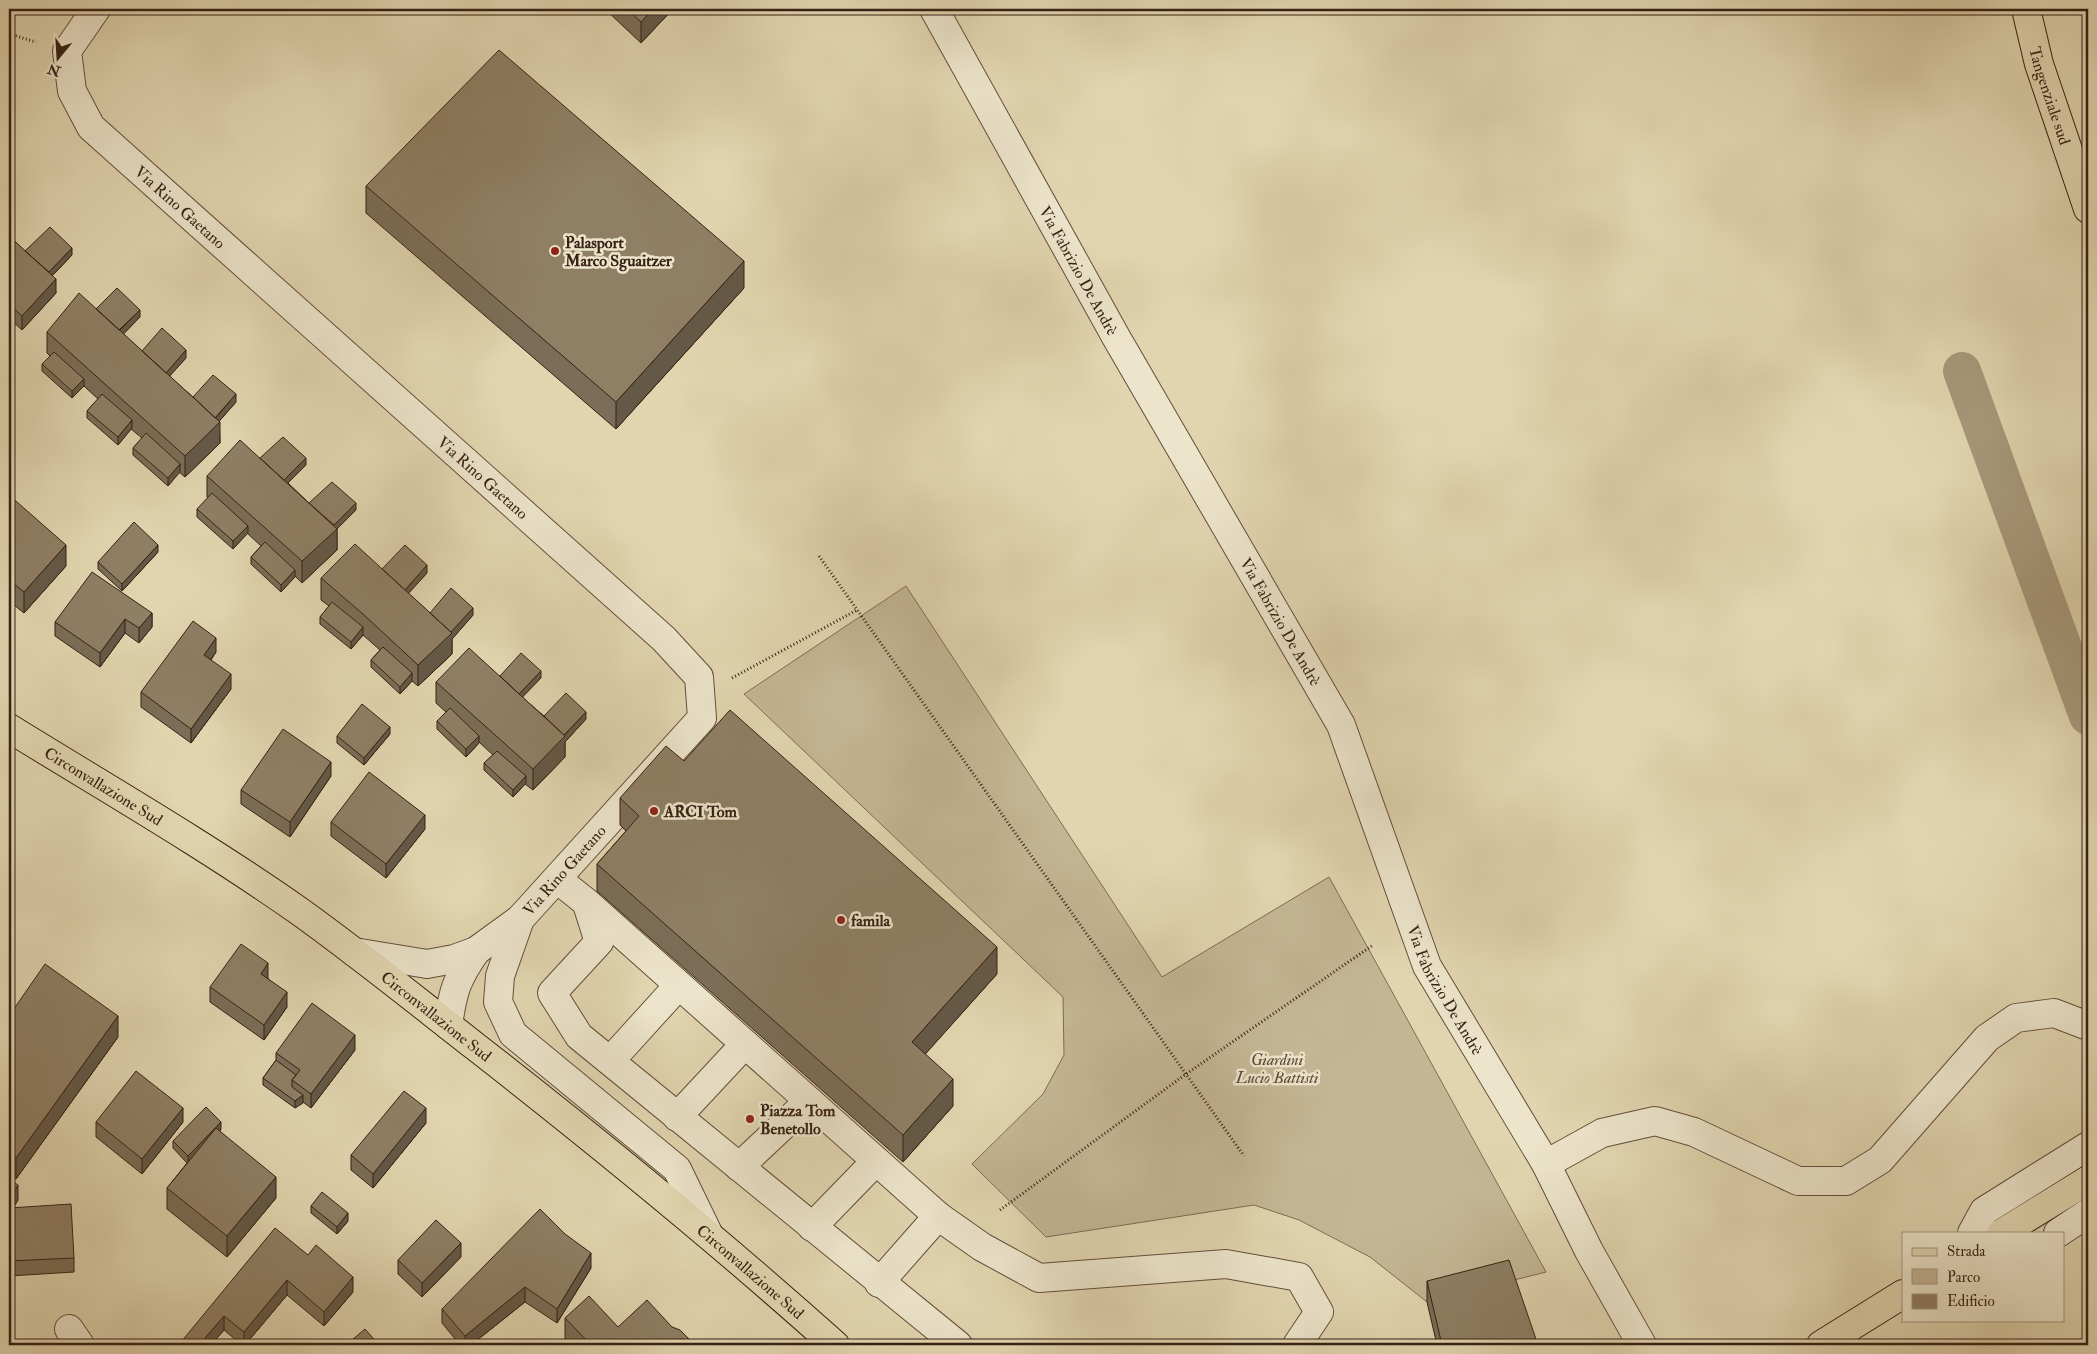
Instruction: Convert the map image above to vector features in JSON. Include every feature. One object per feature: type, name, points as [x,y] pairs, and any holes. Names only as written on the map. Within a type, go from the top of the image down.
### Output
[{"type":"main road","name":"Tangenziale sud","points":[[2026,9],[2039,64],[2088,209]]},
{"type":"main road","name":"Circonvallazione Sud","points":[[9,728],[174,828],[298,911],[354,952],[612,1153],[739,1259],[835,1345]]},
{"type":"main road","points":[[2004,1232],[2088,1180]]},
{"type":"main road","points":[[1821,1345],[1902,1295]]},
{"type":"street","name":"Via Rino Gaetano","points":[[96,9],[67,51],[72,91],[91,128],[664,639],[699,677],[702,718],[520,919],[476,951],[454,959],[427,964],[354,952]]},
{"type":"street","name":"Via Fabrizio De Andrè","points":[[934,9],[1116,337],[1341,725],[1427,966],[1546,1164],[1589,1251],[1642,1345]]},
{"type":"street","points":[[557,879],[586,902],[938,1216],[982,1247],[1039,1278],[1226,1264],[1299,1277],[1319,1312],[1297,1345]]},
{"type":"street","points":[[586,902],[599,942],[552,993],[579,1036],[879,1283],[958,1345]]},
{"type":"street","name":"Via Rino Gaetano","points":[[520,919],[500,976],[498,1002],[512,1034],[677,1169],[709,1235]]},
{"type":"street","name":"Via Rino Gaetano","points":[[448,1025],[452,998],[460,974],[476,951]]},
{"type":"street","points":[[610,1061],[679,985]]},
{"type":"street","points":[[1546,1164],[1602,1133],[1655,1121],[1694,1132],[1798,1181],[1846,1181],[1880,1160],[1987,1038],[2016,1018],[2054,1013],[2088,1026]]},
{"type":"street","points":[[677,1117],[745,1044]]},
{"type":"street","points":[[738,1167],[809,1101]]},
{"type":"street","points":[[1973,1232],[1984,1211],[2088,1146]]},
{"type":"street","points":[[812,1227],[876,1161]]},
{"type":"street","points":[[2060,1232],[2088,1213]]},
{"type":"street","points":[[879,1283],[938,1216]]},
{"type":"path","points":[[818,556],[1244,1156]]},
{"type":"path","points":[[700,696],[857,610]]},
{"type":"path","points":[[1000,1210],[1186,1074],[1373,945]]},
{"type":"green space","name":"Giardini Lucio Battisti","points":[[906,586],[1162,977],[1329,877],[1546,1272],[1427,1302],[1370,1257],[1299,1220],[1254,1205],[1046,1237],[972,1164],[1043,1094],[1064,1055],[1063,997],[744,694]]},
{"type":"building","points":[[627,9],[653,9],[641,22]]},
{"type":"building","name":"Palasport Marco Sguaitzer","points":[[499,50],[744,261],[616,402],[366,186]]},
{"type":"building","points":[[50,227],[72,248],[49,272],[25,251]]},
{"type":"building","points":[[9,236],[56,279],[22,316],[9,304]]},
{"type":"building","points":[[117,288],[140,310],[119,330],[96,309]]},
{"type":"building","points":[[79,293],[220,422],[185,456],[47,332]]},
{"type":"building","points":[[162,328],[186,350],[166,373],[142,351]]},
{"type":"building","points":[[54,352],[84,379],[72,391],[42,364]]},
{"type":"building","points":[[213,375],[236,394],[215,418],[193,397]]},
{"type":"building","points":[[102,394],[132,420],[118,437],[87,411]]},
{"type":"building","points":[[146,433],[180,464],[168,478],[133,448]]},
{"type":"building","points":[[283,437],[306,458],[284,480],[260,458]]},
{"type":"building","points":[[240,440],[337,529],[302,561],[207,476]]},
{"type":"building","points":[[332,482],[356,503],[334,525],[309,503]]},
{"type":"building","points":[[212,493],[248,526],[233,541],[197,509]]},
{"type":"building","points":[[9,495],[66,545],[24,592],[9,580]]},
{"type":"building","points":[[134,522],[158,545],[122,584],[98,562]]},
{"type":"building","points":[[265,542],[295,570],[281,585],[251,557]]},
{"type":"building","points":[[355,544],[452,633],[418,665],[321,578]]},
{"type":"building","points":[[405,545],[427,565],[405,590],[382,569]]},
{"type":"building","points":[[92,572],[152,613],[139,628],[125,619],[100,653],[55,622]]},
{"type":"building","points":[[451,588],[473,608],[451,632],[430,613]]},
{"type":"building","points":[[332,602],[363,627],[351,642],[320,617]]},
{"type":"building","points":[[193,621],[216,638],[204,655],[231,674],[191,729],[141,692]]},
{"type":"building","points":[[383,647],[412,673],[400,687],[371,660]]},
{"type":"building","points":[[469,648],[565,736],[533,769],[436,682]]},
{"type":"building","points":[[521,653],[541,671],[519,694],[500,676]]},
{"type":"building","points":[[566,693],[586,712],[564,735],[544,716]]},
{"type":"building","points":[[362,704],[390,727],[364,758],[337,736]]},
{"type":"building","points":[[450,708],[479,736],[466,749],[437,721]]},
{"type":"building","points":[[730,710],[997,947],[912,1042],[953,1079],[903,1135],[597,864],[639,816],[620,798],[666,746],[684,761]]},
{"type":"building","points":[[283,729],[331,762],[290,822],[241,790]]},
{"type":"building","points":[[497,751],[526,776],[513,790],[484,763]]},
{"type":"building","points":[[369,772],[425,815],[386,864],[331,822]]},
{"type":"building","points":[[241,944],[268,963],[261,974],[287,992],[264,1025],[210,987]]},
{"type":"building","points":[[45,964],[118,1016],[16,1158],[9,1152],[9,1016]]},
{"type":"building","points":[[312,1003],[355,1035],[311,1094],[292,1080],[300,1070],[276,1053]]},
{"type":"building","points":[[276,1060],[296,1075],[292,1080],[292,1087],[303,1095],[295,1101],[263,1078]]},
{"type":"building","points":[[136,1071],[183,1108],[142,1159],[96,1122]]},
{"type":"building","points":[[404,1091],[426,1108],[373,1174],[351,1155]]},
{"type":"building","points":[[206,1107],[221,1122],[188,1156],[173,1141]]},
{"type":"building","points":[[216,1128],[276,1177],[227,1236],[167,1188]]},
{"type":"building","points":[[9,1179],[18,1185],[9,1200]]},
{"type":"building","points":[[322,1192],[348,1213],[337,1227],[311,1206]]},
{"type":"building","points":[[71,1204],[74,1258],[9,1261],[9,1208]]},
{"type":"building","points":[[540,1209],[565,1234],[591,1253],[557,1309],[525,1287],[465,1336],[442,1309]]},
{"type":"building","points":[[436,1220],[461,1243],[422,1283],[398,1260]]},
{"type":"building","points":[[275,1228],[308,1255],[316,1245],[353,1277],[324,1312],[287,1280],[244,1332],[224,1316],[199,1345],[185,1345],[181,1342]]},
{"type":"building","points":[[1509,1260],[1538,1345],[1442,1345],[1427,1281]]},
{"type":"building","points":[[589,1296],[618,1327],[647,1300],[672,1327],[680,1330],[695,1345],[591,1345],[565,1318]]},
{"type":"building","points":[[365,1329],[379,1345],[346,1345]]},
{"type":"waterway","points":[[1962,371],[2088,716]]},
{"type":"place","name":"Palasport Marco Sguaitzer","points":[[555,251]]},
{"type":"place","name":"ARCI Tom","points":[[654,811]]},
{"type":"place","name":"famila","points":[[841,920]]},
{"type":"place","name":"Piazza Tom Benetollo","points":[[750,1119]]}]
